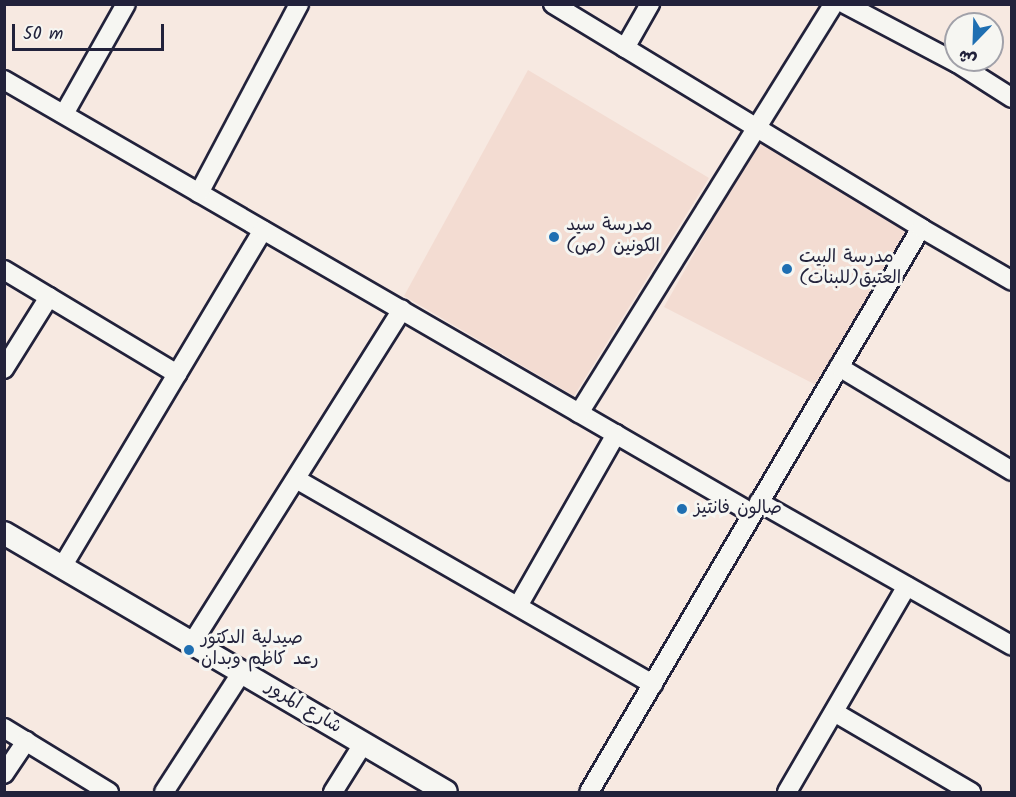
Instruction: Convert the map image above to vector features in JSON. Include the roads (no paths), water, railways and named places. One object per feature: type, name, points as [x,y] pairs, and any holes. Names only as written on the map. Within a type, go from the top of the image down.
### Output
[{"type":"street","points":[[64,114],[126,4]]},
{"type":"street","points":[[199,192],[299,4]]},
{"type":"street","points":[[553,4],[921,228],[1011,280]]},
{"type":"street","points":[[625,48],[650,4]]},
{"type":"street","points":[[579,413],[755,127],[834,4]]},
{"type":"street","points":[[845,4],[957,63],[1011,98]]},
{"type":"street","points":[[4,80],[616,434],[907,586],[1011,646]]},
{"type":"street","points":[[589,792],[921,228]]},
{"type":"street","points":[[62,567],[263,230]]},
{"type":"street","points":[[4,270],[177,374]]},
{"type":"street","points":[[4,369],[50,297]]},
{"type":"street","points":[[192,644],[402,310]]},
{"type":"street","points":[[839,367],[1011,471]]},
{"type":"street","points":[[518,606],[616,434]]},
{"type":"street","points":[[296,479],[652,684]]},
{"type":"street","name":"شارع المرور","points":[[4,533],[446,792]]},
{"type":"street","points":[[787,792],[907,586]]},
{"type":"street","points":[[164,792],[242,672]]},
{"type":"street","points":[[834,712],[962,790]]},
{"type":"street","points":[[4,728],[109,792]]},
{"type":"street","points":[[4,774],[26,741]]},
{"type":"street","points":[[333,792],[363,744]]},
{"type":"place","name":"مدرسة سيد الكونين (ص)","points":[[554,237]]},
{"type":"place","name":"مدرسة البيت العتيق(للبنات)","points":[[787,269]]},
{"type":"place","name":"صالون فانتيز","points":[[682,509]]},
{"type":"place","name":"صيدلية الدكتور رعد كاظم وبدان","points":[[189,650]]}]
